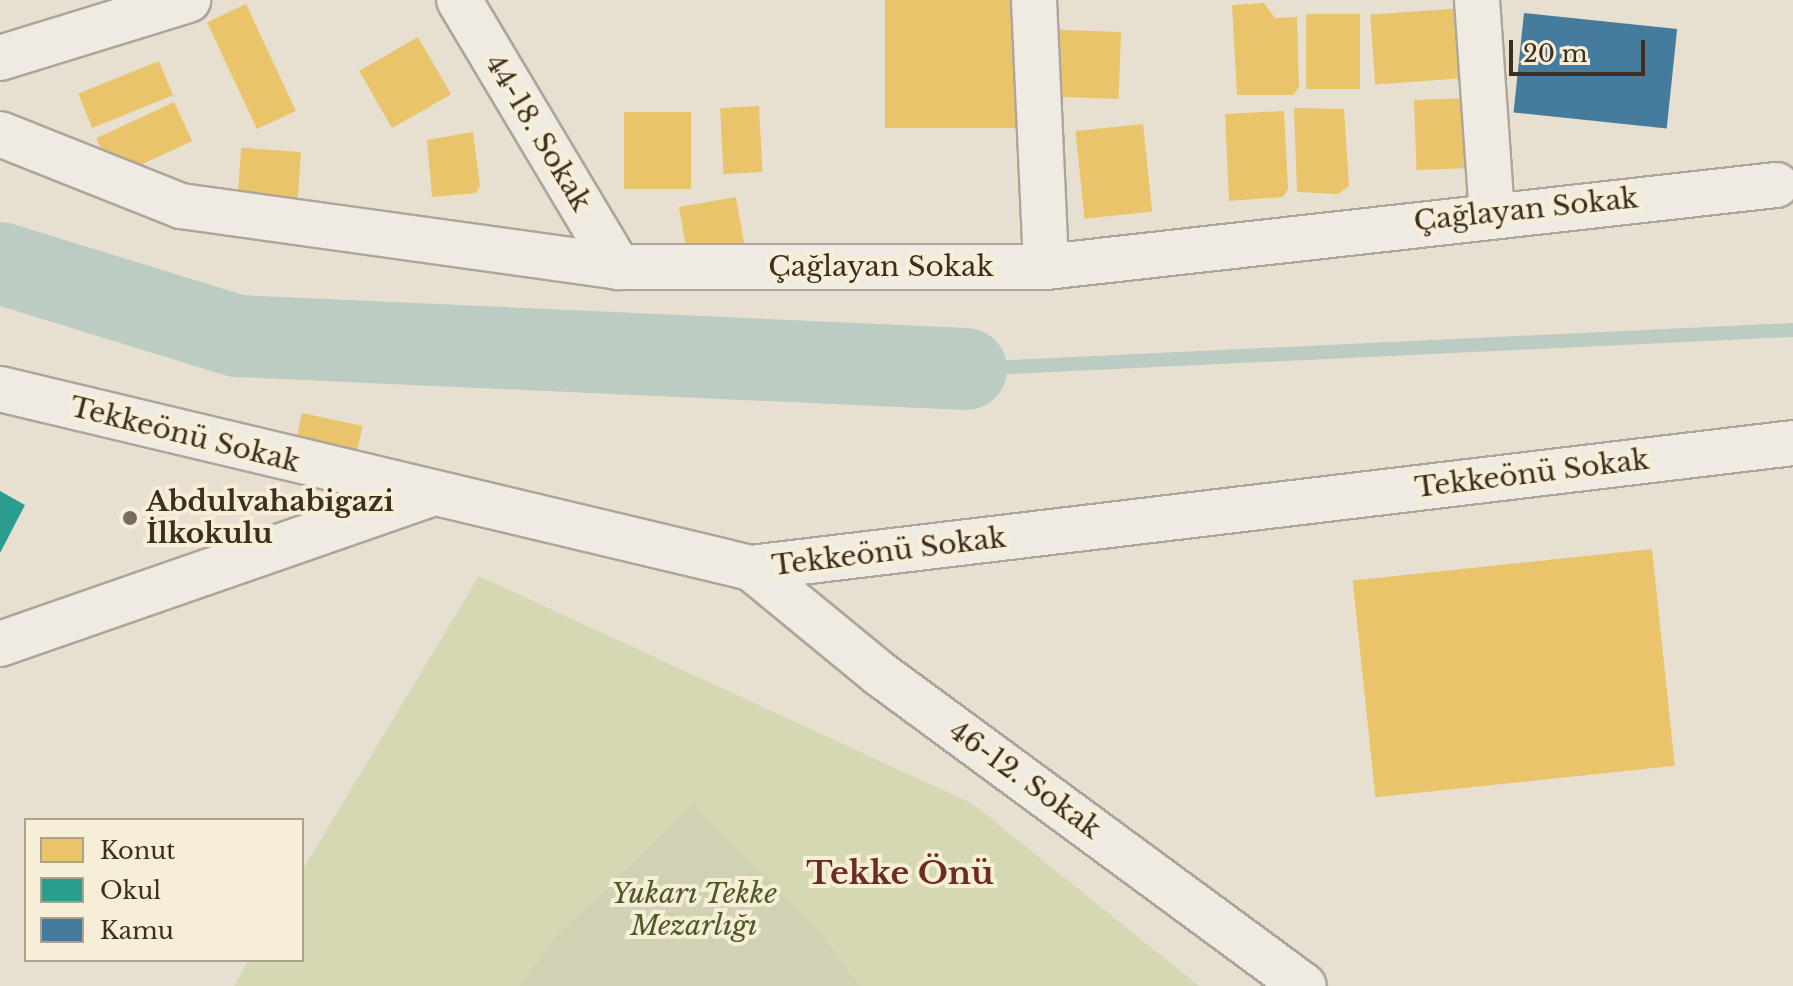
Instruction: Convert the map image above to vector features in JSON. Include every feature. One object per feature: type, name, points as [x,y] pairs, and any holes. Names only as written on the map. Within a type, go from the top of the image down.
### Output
[{"type":"street","points":[[0,58],[188,0]]},
{"type":"street","name":"44-18. Sokak","points":[[459,0],[618,267]]},
{"type":"street","points":[[1034,0],[1046,267]]},
{"type":"street","points":[[1477,0],[1492,213]]},
{"type":"street","name":"Çağlayan Sokak","points":[[0,134],[181,206],[618,267],[1046,267],[1492,213],[1776,185]]},
{"type":"street","name":"Tekkeönü Sokak","points":[[0,389],[427,495],[751,568],[1793,443]]},
{"type":"street","points":[[0,644],[427,495]]},
{"type":"street","name":"46-12. Sokak","points":[[751,568],[880,674],[1304,986]]},
{"type":"green space","points":[[479,576],[973,804],[1199,986],[860,986],[815,925],[694,804],[530,986],[234,986],[248,962],[304,962],[304,868]]},
{"type":"green space","name":"Yukarı Tekke Mezarlığı","points":[[694,804],[815,925],[860,986],[520,986],[553,940]]},
{"type":"building: Konut","points":[[885,0],[1020,0],[1020,128],[885,128]]},
{"type":"building: Konut","points":[[1264,3],[1275,18],[1297,17],[1299,87],[1293,95],[1237,95],[1232,5]]},
{"type":"building: Konut","points":[[246,4],[296,111],[257,129],[207,22]]},
{"type":"building: Konut","points":[[1464,8],[1469,78],[1375,84],[1370,15]]},
{"type":"building: Konut","points":[[1306,14],[1360,14],[1360,89],[1306,89]]},
{"type":"building: Konut","points":[[1058,30],[1121,32],[1119,99],[1056,97]]},
{"type":"building: Konut","points":[[418,37],[451,94],[392,128],[359,71]]},
{"type":"building: Konut","points":[[159,61],[173,95],[92,128],[78,94]]},
{"type":"building: Konut","points":[[1470,98],[1472,168],[1416,170],[1414,100]]},
{"type":"building: Konut","points":[[174,102],[192,141],[114,177],[96,138]]},
{"type":"building: Konut","points":[[759,106],[762,172],[724,174],[720,108]]},
{"type":"building: Konut","points":[[1294,108],[1344,109],[1349,186],[1338,194],[1297,192]]},
{"type":"building: Konut","points":[[1284,111],[1288,189],[1283,197],[1229,201],[1225,114]]},
{"type":"building: Konut","points":[[624,112],[691,112],[691,189],[624,189]]},
{"type":"building: Konut","points":[[1143,124],[1152,212],[1085,219],[1075,131]]},
{"type":"building: Konut","points":[[473,132],[480,186],[476,193],[432,197],[427,140]]},
{"type":"building: Konut","points":[[241,148],[301,152],[297,205],[237,201]]},
{"type":"building: Konut","points":[[736,197],[745,248],[688,258],[679,207]]},
{"type":"building: Konut","points":[[302,413],[363,426],[355,460],[295,447]]},
{"type":"building: Konut","points":[[1652,549],[1675,766],[1375,797],[1353,580]]},
{"type":"building: Okul","points":[[0,491],[25,505],[0,553]]},
{"type":"building: Kamu","points":[[1524,13],[1677,29],[1667,129],[1514,112]]},
{"type":"waterway","points":[[0,263],[238,336],[966,369]]},
{"type":"waterway","points":[[966,369],[1793,330]]},
{"type":"place","name":"Abdulvahabigazi İlkokulu","points":[[130,518]]},
{"type":"district","name":"Tekke Önü","points":[[900,873]]}]
